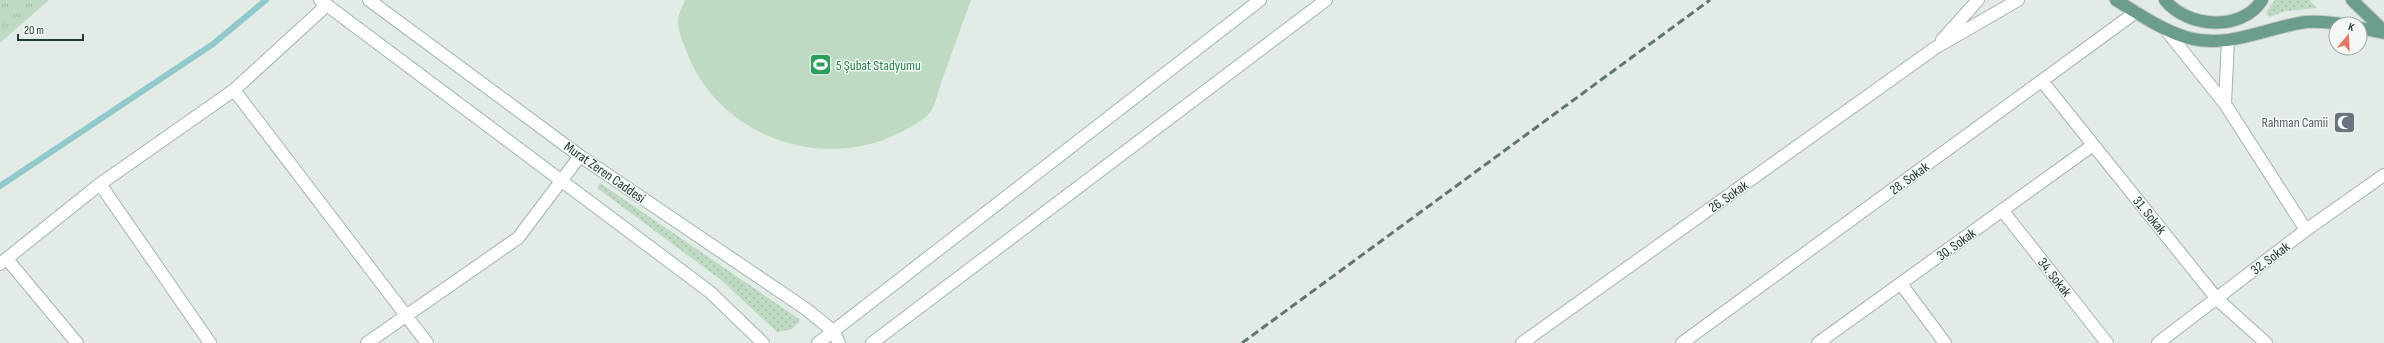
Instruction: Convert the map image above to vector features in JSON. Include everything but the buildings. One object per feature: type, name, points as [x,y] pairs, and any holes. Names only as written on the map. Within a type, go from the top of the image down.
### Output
[{"type":"main road","points":[[2116,0],[2166,30],[2190,38],[2211,41],[2228,40],[2306,22],[2328,23]]},
{"type":"main road","points":[[2165,0],[2174,9],[2198,20],[2228,22],[2248,14],[2262,0]]},
{"type":"main road","points":[[2352,0],[2384,32]]},
{"type":"main road","points":[[2368,29],[2384,32]]},
{"type":"street","name":"Murat Zeren Caddesi","points":[[369,0],[580,156],[806,309],[833,331],[839,343]]},
{"type":"street","points":[[818,343],[1260,0]]},
{"type":"street","points":[[872,343],[1326,0]]},
{"type":"street","name":"26. Sokak","points":[[1935,48],[1978,0]]},
{"type":"street","name":"26. Sokak","points":[[1522,343],[1935,48],[2018,0]]},
{"type":"street","points":[[77,343],[4,261],[100,184],[234,90],[324,3],[710,292],[763,343]]},
{"type":"street","name":"28. Sokak","points":[[1682,343],[2136,12]]},
{"type":"street","points":[[2166,30],[2225,104],[2306,230]]},
{"type":"street","points":[[2225,104],[2228,40]]},
{"type":"street","name":"31. Sokak","points":[[2042,81],[2217,299],[2266,343]]},
{"type":"street","points":[[234,90],[427,343]]},
{"type":"street","name":"30. Sokak","points":[[1818,343],[2093,145]]},
{"type":"street","points":[[367,343],[405,315],[518,238],[563,181],[580,156]]},
{"type":"street","name":"32. Sokak","points":[[2158,343],[2306,230],[2384,175]]},
{"type":"street","points":[[100,184],[210,343]]},
{"type":"street","name":"34. Sokak","points":[[2002,210],[2107,343]]},
{"type":"street","points":[[1901,284],[1945,343]]},
{"type":"green space","points":[[0,0],[49,0],[0,43]]},
{"type":"green space","name":"5 Şubat Stadyumu","points":[[685,0],[971,0],[931,111],[917,123],[901,132],[872,143],[842,149],[812,148],[783,141],[756,130],[731,113],[710,92],[693,66],[686,50],[678,25],[678,18]]},
{"type":"green space","points":[[2275,0],[2309,0],[2317,8],[2286,11],[2269,17],[2266,12]]},
{"type":"green space","points":[[600,183],[800,321],[792,329],[777,332],[720,279],[597,188]]},
{"type":"waterway","points":[[0,186],[213,44],[266,0]]},
{"type":"railway","points":[[1242,343],[1710,0]]},
{"type":"place","name":"5 Şubat Stadyumu","points":[[821,65]]},
{"type":"place","name":"Rahman Camii","points":[[2344,122]]}]
